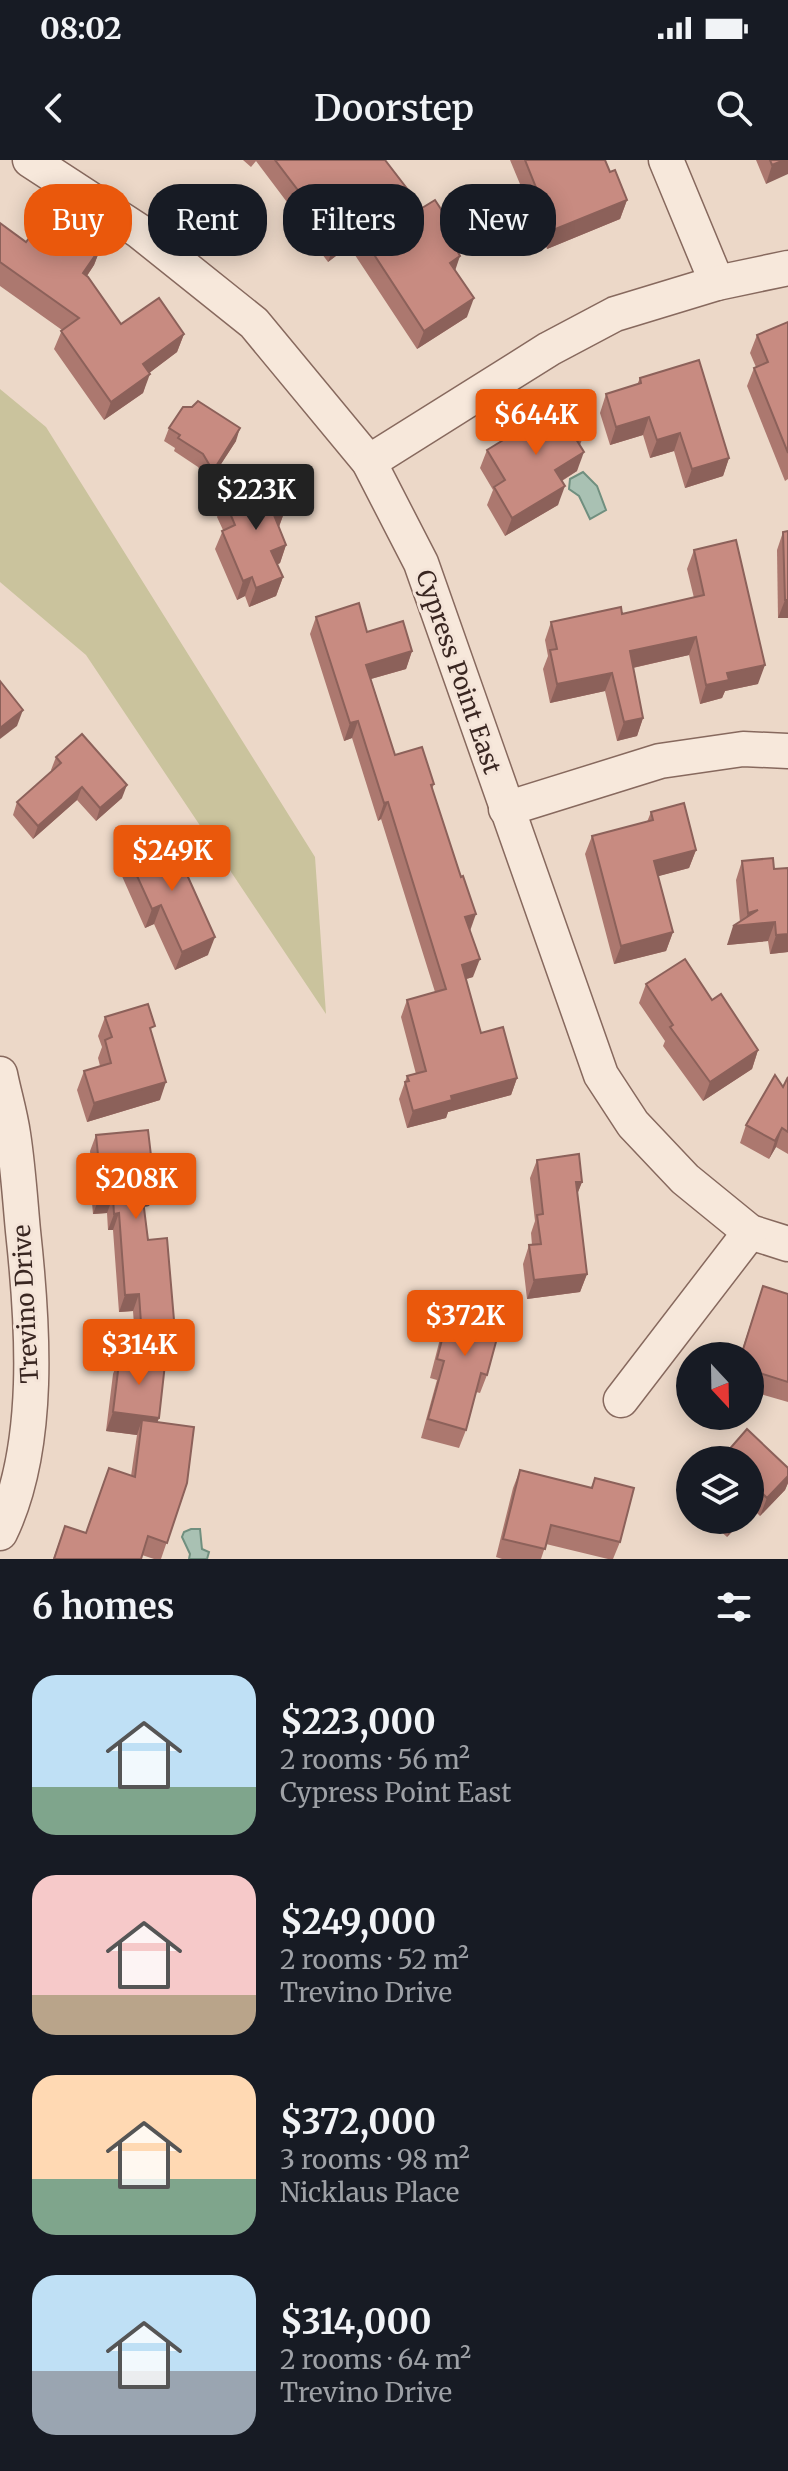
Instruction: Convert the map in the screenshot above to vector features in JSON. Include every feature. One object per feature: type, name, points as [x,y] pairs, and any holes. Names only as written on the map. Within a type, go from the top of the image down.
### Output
[{"type":"street","name":"Cypress Point East","points":[[30,160],[139,231],[254,323],[369,462],[421,563],[601,1075],[633,1124],[685,1179],[750,1232],[788,1244]]},
{"type":"street","points":[[666,160],[717,283]]},
{"type":"street","points":[[369,462],[549,349],[615,314],[717,283],[788,268]]},
{"type":"street","points":[[506,809],[660,761],[743,749],[788,751]]},
{"type":"street","name":"Trevino Drive","points":[[0,1074],[13,1133],[30,1316],[30,1403],[22,1463],[8,1516],[0,1533]]},
{"type":"street","points":[[621,1400],[750,1232]]},
{"type":"shaded area","points":[[0,389],[46,427],[315,857],[326,1014],[86,655],[0,582]]},
{"type":"shaded area","points":[[583,472],[597,486],[606,510],[590,519],[579,496],[569,489],[570,479]]},
{"type":"shaded area","points":[[200,1529],[202,1549],[209,1552],[207,1559],[189,1559],[190,1554],[182,1537],[184,1532]]},
{"type":"building","points":[[275,160],[385,160],[404,184],[293,184]]},
{"type":"building","points":[[525,160],[605,160],[610,172],[615,170],[627,200],[556,229],[556,184],[535,184]]},
{"type":"building","points":[[435,200],[440,208],[440,256],[460,256],[450,263],[474,298],[424,331],[375,256],[424,256],[424,207]]},
{"type":"building","points":[[0,223],[24,241],[24,256],[95,256],[83,273],[121,324],[159,298],[184,334],[143,364],[150,374],[111,402],[61,331],[79,318],[0,262]]},
{"type":"building","points":[[788,322],[788,453],[754,368],[768,362],[757,335]]},
{"type":"building","points":[[699,360],[729,458],[692,469],[680,433],[657,440],[649,417],[616,427],[606,394],[641,383],[640,378]]},
{"type":"building","points":[[560,397],[583,437],[576,439],[584,452],[555,470],[565,486],[512,518],[494,487],[505,480],[487,450],[523,428],[519,422]]},
{"type":"building","points":[[198,401],[240,428],[213,471],[203,454],[178,438],[180,435],[169,428],[183,407],[192,407]]},
{"type":"building","points":[[272,478],[285,510],[274,515],[286,545],[271,551],[283,577],[256,588],[252,577],[243,581],[222,531],[235,525],[224,499]]},
{"type":"building","points":[[788,531],[788,600],[785,600],[783,532]]},
{"type":"building","points":[[736,540],[765,665],[727,673],[729,680],[706,685],[696,637],[630,651],[643,718],[624,722],[612,673],[557,684],[550,650],[557,649],[551,622],[621,607],[622,614],[704,595],[694,550]]},
{"type":"building","points":[[359,603],[367,632],[403,621],[412,651],[366,665],[395,755],[422,747],[434,784],[431,785],[476,914],[465,917],[480,959],[462,965],[481,1033],[503,1027],[517,1078],[451,1096],[452,1100],[413,1111],[405,1082],[409,1081],[407,1076],[426,1071],[407,1000],[446,989],[388,802],[384,803],[358,721],[350,723],[316,617]]},
{"type":"building","points":[[0,681],[23,710],[0,728]]},
{"type":"building","points":[[82,734],[127,785],[100,808],[82,787],[38,826],[17,802],[61,763],[56,757]]},
{"type":"building","points":[[684,803],[696,850],[654,861],[673,932],[621,946],[592,836],[653,820],[651,812]]},
{"type":"building","points":[[170,837],[215,937],[182,952],[161,905],[152,909],[128,856]]},
{"type":"building","points":[[773,858],[774,869],[788,868],[788,934],[776,935],[775,922],[733,926],[758,910],[748,913],[742,861]]},
{"type":"building","points":[[685,959],[712,1000],[721,994],[758,1050],[710,1082],[670,1027],[673,1025],[646,984]]},
{"type":"building","points":[[148,1004],[155,1026],[150,1028],[166,1082],[94,1103],[84,1071],[111,1063],[105,1040],[112,1037],[105,1017]]},
{"type":"building","points":[[775,1075],[783,1087],[788,1077],[788,1132],[782,1128],[775,1141],[746,1125]]},
{"type":"building","points":[[148,1130],[155,1190],[142,1192],[148,1240],[167,1238],[174,1320],[141,1323],[139,1294],[125,1295],[119,1213],[114,1214],[113,1197],[99,1198],[96,1135]]},
{"type":"building","points":[[579,1154],[582,1182],[576,1182],[587,1274],[534,1280],[529,1245],[541,1244],[537,1215],[543,1214],[537,1160]]},
{"type":"building","points":[[763,1286],[788,1294],[788,1382],[764,1374],[764,1342],[745,1342]]},
{"type":"building","points":[[462,1293],[506,1305],[487,1375],[481,1373],[466,1430],[428,1419],[444,1361],[437,1359],[449,1313],[456,1314]]},
{"type":"building","points":[[120,1355],[162,1360],[161,1364],[165,1364],[159,1418],[113,1412]]},
{"type":"building","points":[[142,1420],[194,1427],[187,1483],[167,1543],[148,1536],[141,1559],[54,1559],[65,1526],[86,1533],[109,1468],[135,1477]]},
{"type":"building","points":[[748,1430],[788,1468],[788,1476],[767,1498],[764,1495],[764,1446],[732,1446]]},
{"type":"building","points":[[520,1470],[592,1488],[595,1478],[634,1488],[620,1542],[551,1525],[545,1549],[503,1539]]}]
